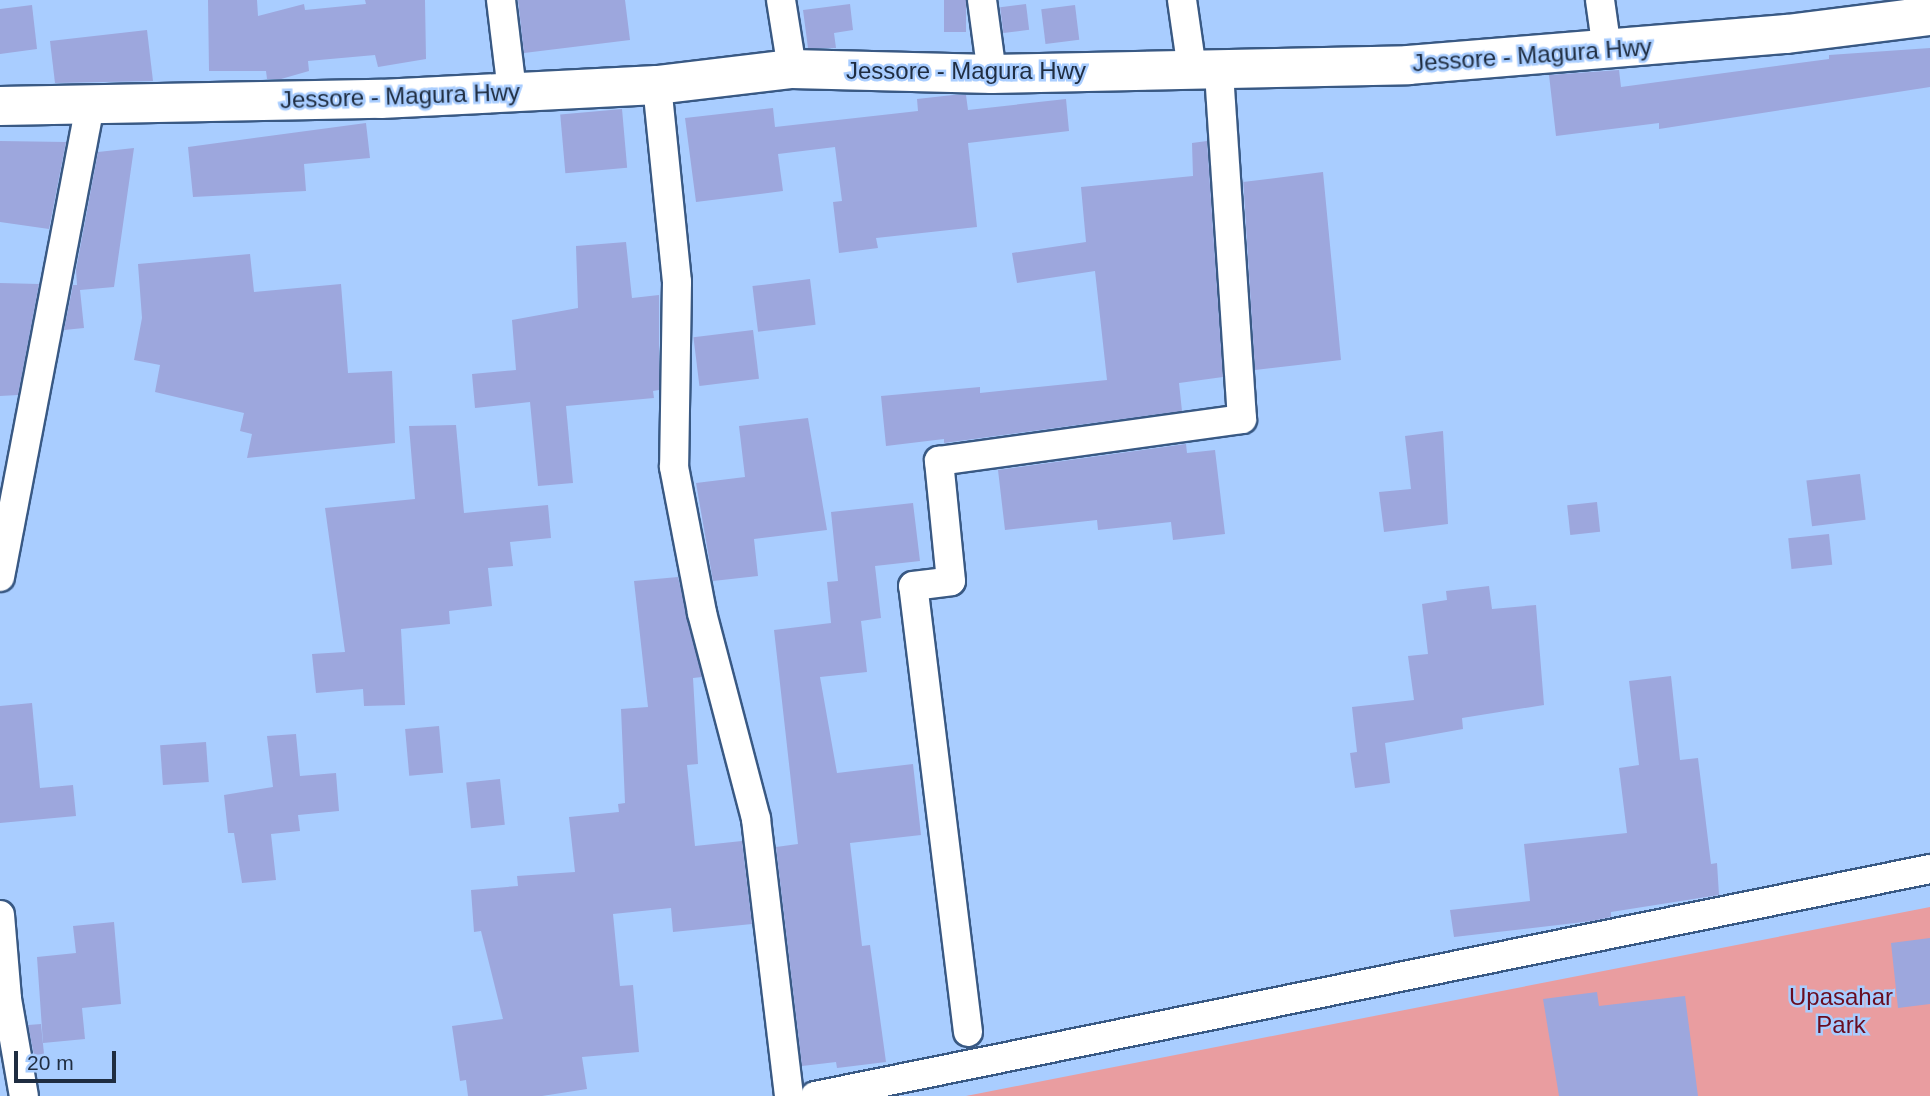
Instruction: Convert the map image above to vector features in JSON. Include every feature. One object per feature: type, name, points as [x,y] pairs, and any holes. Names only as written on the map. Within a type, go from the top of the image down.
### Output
[{"type":"highway","name":"Jessore - Magura Hwy","points":[[0,106],[381,99],[657,85],[792,69],[992,74],[1408,65],[1607,50],[1930,16]]},
{"type":"street","points":[[501,0],[512,91]]},
{"type":"street","points":[[781,0],[792,69]]},
{"type":"street","points":[[982,0],[992,74]]},
{"type":"street","points":[[968,1032],[914,586],[951,581],[939,461],[1242,419],[1205,69],[1182,0]]},
{"type":"street","points":[[1600,0],[1607,50]]},
{"type":"street","points":[[657,85],[677,282],[674,467],[702,613],[756,819],[789,1096]]},
{"type":"street","points":[[0,577],[90,105]]},
{"type":"street","points":[[815,1096],[1930,869]]},
{"type":"street","points":[[0,915],[7,999],[24,1096]]},
{"type":"green space","name":"Upasahar Park","points":[[1930,907],[1930,1096],[966,1096]]},
{"type":"building","points":[[208,0],[257,0],[258,16],[304,4],[305,10],[366,4],[365,0],[425,0],[426,59],[378,67],[375,55],[308,61],[309,71],[281,79],[267,79],[266,71],[209,71]]},
{"type":"building","points":[[518,0],[625,0],[630,40],[524,53]]},
{"type":"building","points":[[944,0],[966,0],[966,32],[944,32]]},
{"type":"building","points":[[850,4],[853,30],[834,33],[836,48],[808,48],[803,10]]},
{"type":"building","points":[[1026,4],[1029,30],[1003,33],[1000,7]]},
{"type":"building","points":[[32,5],[37,49],[0,54],[0,9]]},
{"type":"building","points":[[1075,5],[1079,40],[1046,44],[1041,9]]},
{"type":"building","points":[[147,30],[153,81],[55,83],[50,41]]},
{"type":"building","points":[[1930,48],[1930,87],[1659,129],[1659,123],[1556,136],[1549,75],[1619,70],[1621,87],[1829,59],[1829,55]]},
{"type":"building","points":[[966,95],[968,110],[1066,99],[1069,131],[968,143],[977,227],[876,238],[878,248],[839,253],[833,202],[842,201],[835,147],[778,154],[783,191],[696,202],[685,118],[773,108],[775,127],[918,111],[917,99]]},
{"type":"building","points":[[622,109],[627,168],[565,173],[560,114]]},
{"type":"building","points":[[366,123],[370,158],[304,164],[306,191],[193,197],[188,147]]},
{"type":"building","points":[[0,141],[66,142],[49,229],[0,222]]},
{"type":"building","points":[[1207,141],[1223,377],[1179,383],[1182,411],[944,443],[944,439],[886,446],[881,396],[980,387],[980,393],[1107,380],[1095,271],[1017,283],[1012,253],[1086,242],[1081,187],[1193,176],[1192,143]]},
{"type":"building","points":[[134,148],[114,287],[80,290],[84,328],[64,330],[73,285],[77,285],[76,270],[98,152]]},
{"type":"building","points":[[1323,172],[1341,360],[1255,370],[1243,182]]},
{"type":"building","points":[[626,242],[632,298],[659,295],[659,390],[653,391],[654,398],[566,406],[573,483],[538,486],[530,402],[475,408],[472,374],[516,370],[512,320],[578,308],[576,246]]},
{"type":"building","points":[[250,254],[254,292],[341,284],[348,373],[392,371],[395,443],[247,458],[252,434],[240,431],[244,413],[155,392],[160,365],[134,360],[142,318],[138,264]]},
{"type":"building","points":[[810,279],[816,325],[758,332],[752,286]]},
{"type":"building","points":[[0,283],[39,284],[18,395],[0,396]]},
{"type":"building","points":[[753,330],[759,379],[699,386],[693,337]]},
{"type":"building","points":[[808,418],[827,530],[754,539],[758,576],[713,581],[696,483],[745,477],[739,426]]},
{"type":"building","points":[[456,425],[464,513],[548,505],[551,538],[510,542],[513,566],[488,568],[492,606],[449,611],[450,624],[401,629],[405,705],[364,706],[363,689],[316,693],[312,654],[345,652],[325,508],[415,499],[409,426]]},
{"type":"building","points":[[1443,431],[1448,524],[1384,532],[1379,492],[1411,489],[1405,436]]},
{"type":"building","points":[[1186,444],[1187,453],[1215,450],[1225,534],[1173,540],[1171,522],[1098,530],[1097,520],[1005,530],[998,470]]},
{"type":"building","points":[[1860,474],[1866,520],[1812,526],[1806,481]]},
{"type":"building","points":[[1597,502],[1600,532],[1570,535],[1567,505]]},
{"type":"building","points":[[913,503],[920,561],[875,566],[881,618],[861,621],[867,672],[820,677],[837,773],[913,764],[921,835],[850,843],[862,946],[870,945],[886,1062],[837,1068],[836,1062],[802,1066],[776,847],[798,844],[774,630],[831,623],[827,582],[838,581],[831,512]]},
{"type":"building","points":[[1829,534],[1832,565],[1791,569],[1788,538]]},
{"type":"building","points":[[678,577],[702,677],[693,678],[698,764],[687,765],[695,846],[742,841],[752,924],[673,932],[671,908],[613,914],[620,986],[633,985],[639,1052],[582,1057],[587,1089],[542,1096],[468,1096],[466,1080],[460,1081],[452,1026],[503,1019],[481,931],[474,932],[471,890],[518,886],[517,876],[575,872],[569,817],[619,812],[618,804],[625,803],[621,709],[648,707],[634,581]]},
{"type":"building","points":[[1489,586],[1492,609],[1536,605],[1544,705],[1462,718],[1463,729],[1385,743],[1390,783],[1355,788],[1350,753],[1357,752],[1352,707],[1414,700],[1408,656],[1428,654],[1422,604],[1447,600],[1446,591]]},
{"type":"building","points":[[1671,676],[1680,760],[1698,758],[1711,864],[1717,863],[1719,895],[1611,912],[1611,917],[1592,921],[1454,937],[1450,910],[1530,901],[1524,844],[1627,833],[1619,768],[1639,765],[1629,681]]},
{"type":"building","points":[[32,703],[40,788],[73,785],[76,816],[0,823],[0,706]]},
{"type":"building","points":[[439,726],[443,773],[409,776],[405,729]]},
{"type":"building","points":[[296,734],[300,776],[336,773],[339,811],[298,815],[300,831],[271,834],[276,880],[242,883],[234,833],[228,833],[224,795],[273,787],[267,736]]},
{"type":"building","points":[[206,742],[209,782],[163,785],[160,745]]},
{"type":"building","points":[[500,779],[505,825],[471,828],[466,783]]},
{"type":"building","points":[[114,922],[121,1004],[82,1008],[85,1039],[43,1043],[37,957],[76,953],[73,926]]},
{"type":"building","points":[[1930,938],[1930,1004],[1898,1008],[1891,943]]},
{"type":"building","points":[[1597,992],[1599,1006],[1685,996],[1698,1096],[1559,1096],[1543,999]]},
{"type":"building","points":[[41,1024],[44,1054],[34,1055],[28,1025]]}]
